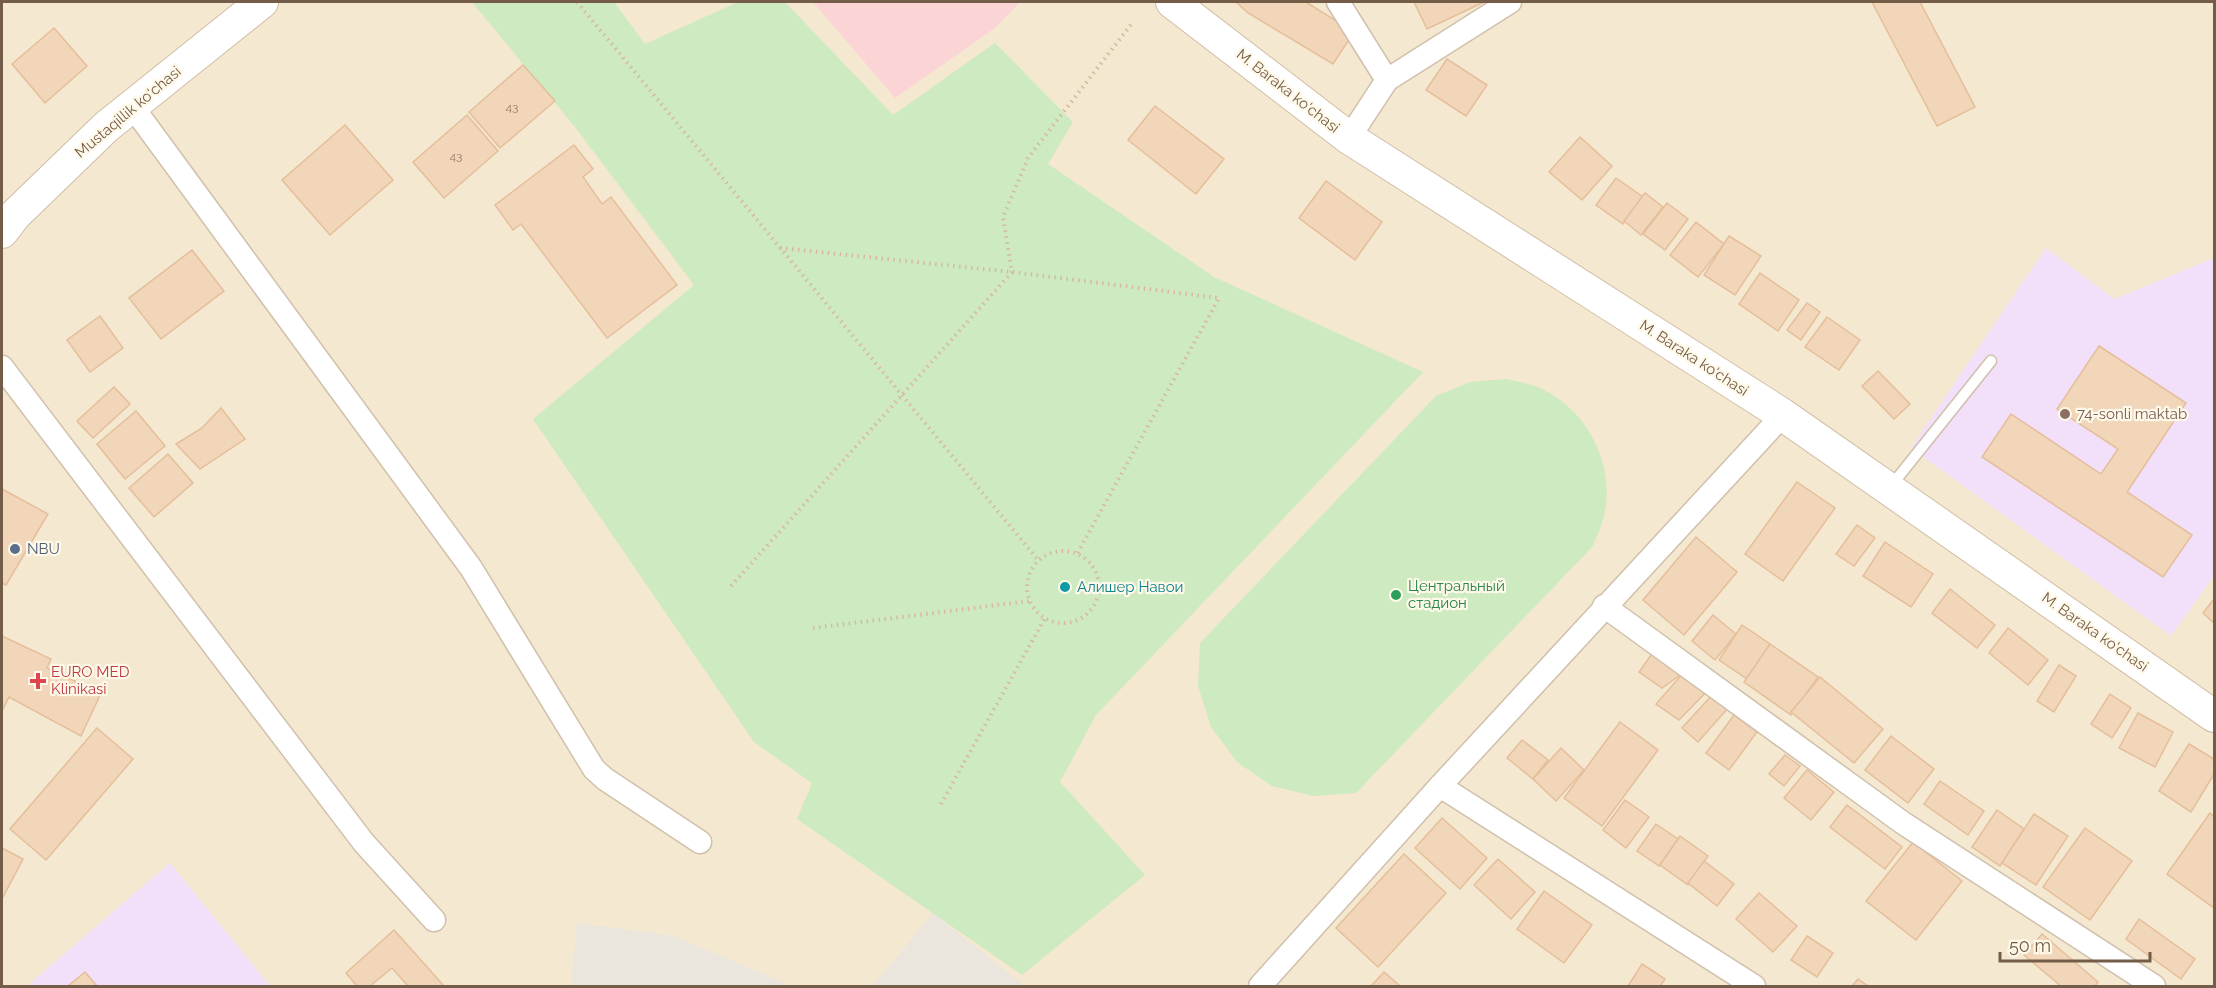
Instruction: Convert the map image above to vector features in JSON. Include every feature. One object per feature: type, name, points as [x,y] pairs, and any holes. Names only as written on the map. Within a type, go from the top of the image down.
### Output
[{"type":"street","name":"Mustaqillik ko‘chasi","points":[[2,232],[15,215],[106,127],[262,2]]},
{"type":"street","name":"M. Baraka ko'chasi","points":[[1172,2],[1349,138],[1783,415],[2214,716]]},
{"type":"street","points":[[1338,2],[1387,80]]},
{"type":"street","points":[[1349,138],[1387,80],[1510,2]]},
{"type":"street","points":[[132,106],[471,568],[594,769],[605,779],[700,842]]},
{"type":"street","points":[[2,367],[364,843],[434,920]]},
{"type":"street","points":[[1261,986],[1604,606],[1783,415]]},
{"type":"street","points":[[1604,606],[1903,823],[2154,987]]},
{"type":"street","points":[[1440,786],[1754,987]]},
{"type":"lane","points":[[1888,489],[1991,361]]},
{"type":"path","points":[[577,2],[1039,561]]},
{"type":"path","points":[[1012,272],[1003,217],[1028,158],[1133,22]]},
{"type":"path","points":[[780,248],[1012,272],[1219,298],[1077,554]]},
{"type":"path","points":[[731,586],[1012,272]]},
{"type":"path","points":[[1059,551],[1077,554],[1090,564],[1096,573],[1099,585],[1098,596],[1093,607],[1085,616],[1074,621],[1062,623],[1045,618],[1030,601],[1028,582],[1032,570],[1048,554],[1059,551]]},
{"type":"path","points":[[813,628],[1030,601]]},
{"type":"path","points":[[941,804],[1045,618]]},
{"type":"shaded area","points":[[2,2],[2214,2],[2214,986],[2,986]]},
{"type":"shaded area","points":[[813,2],[1020,2],[995,28],[895,98]]},
{"type":"shaded area","name":"74-sonli maktab","points":[[2046,248],[2114,299],[2214,258],[2214,576],[2171,636],[1911,448]]},
{"type":"shaded area","points":[[170,863],[270,986],[27,986]]},
{"type":"shaded area","points":[[933,913],[1025,986],[873,986]]},
{"type":"shaded area","points":[[577,923],[674,936],[791,986],[571,986]]},
{"type":"green space","points":[[472,2],[614,2],[645,44],[738,2],[785,2],[893,115],[995,43],[1073,122],[1048,164],[1214,277],[1423,372],[1096,715],[1060,782],[1145,875],[1022,975],[797,819],[812,783],[754,742],[533,419],[694,285],[575,127]]},
{"type":"green space","name":"Центральный стадион","points":[[1507,379],[1538,387],[1558,398],[1584,424],[1594,440],[1601,457],[1607,493],[1604,515],[1593,546],[1356,793],[1313,796],[1272,786],[1237,762],[1211,727],[1198,686],[1200,643],[1436,396],[1470,382]]},
{"type":"building","points":[[1236,2],[1306,2],[1354,32],[1333,64],[1248,13]]},
{"type":"building","points":[[1414,2],[1484,2],[1427,29]]},
{"type":"building","points":[[1872,2],[1920,2],[1975,107],[1937,126]]},
{"type":"building","points":[[54,28],[87,66],[45,103],[12,64]]},
{"type":"building","points":[[1447,59],[1487,85],[1466,116],[1426,90]]},
{"type":"building","points":[[523,65],[555,101],[500,148],[469,112]]},
{"type":"building","points":[[1155,106],[1224,159],[1196,194],[1128,140]]},
{"type":"building","points":[[467,115],[498,151],[444,198],[413,162]]},
{"type":"building","points":[[345,125],[393,180],[330,235],[282,180]]},
{"type":"building","points":[[1580,137],[1612,166],[1582,200],[1549,172]]},
{"type":"building","points":[[574,145],[593,169],[583,177],[602,204],[611,197],[677,285],[607,338],[521,224],[513,230],[495,205]]},
{"type":"building","points":[[1616,178],[1643,197],[1623,224],[1596,205]]},
{"type":"building","points":[[1326,181],[1382,222],[1355,260],[1299,218]]},
{"type":"building","points":[[1645,193],[1663,207],[1641,235],[1624,221]]},
{"type":"building","points":[[1667,203],[1688,219],[1665,250],[1643,234]]},
{"type":"building","points":[[1696,222],[1724,244],[1698,277],[1670,255]]},
{"type":"building","points":[[1729,236],[1761,256],[1735,295],[1704,275]]},
{"type":"building","points":[[192,250],[224,291],[161,339],[129,298]]},
{"type":"building","points":[[1760,273],[1799,300],[1778,331],[1739,304]]},
{"type":"building","points":[[1807,303],[1820,312],[1801,340],[1787,330]]},
{"type":"building","points":[[100,316],[123,348],[90,372],[67,340]]},
{"type":"building","points":[[1827,317],[1860,340],[1839,370],[1805,347]]},
{"type":"building","points":[[2099,346],[2186,403],[2127,492],[2192,535],[2163,577],[1982,457],[2011,414],[2101,474],[2118,449],[2057,409]]},
{"type":"building","points":[[1878,371],[1910,404],[1894,419],[1862,386]]},
{"type":"building","points":[[114,387],[130,404],[93,438],[77,421]]},
{"type":"building","points":[[221,408],[245,439],[200,469],[176,444],[202,428]]},
{"type":"building","points":[[136,411],[165,446],[125,479],[97,444]]},
{"type":"building","points":[[168,454],[193,483],[154,517],[129,488]]},
{"type":"building","points":[[1797,482],[1835,508],[1783,581],[1745,554]]},
{"type":"building","name":"NBU","points":[[2,489],[48,514],[6,585],[2,583]]},
{"type":"building","points":[[1857,525],[1875,538],[1854,566],[1836,554]]},
{"type":"building","points":[[1696,537],[1737,572],[1684,635],[1643,600]]},
{"type":"building","points":[[1885,542],[1933,574],[1911,607],[1863,576]]},
{"type":"building","points":[[1950,589],[1995,625],[1977,648],[1932,613]]},
{"type":"building","points":[[2214,599],[2214,623],[2203,613]]},
{"type":"building","points":[[1713,615],[1736,634],[1715,660],[1692,641]]},
{"type":"building","points":[[1742,625],[1770,644],[1747,679],[1719,660]]},
{"type":"building","points":[[2008,628],[2048,660],[2028,685],[1989,653]]},
{"type":"building","name":"EURO MED Klinikasi","points":[[2,636],[51,659],[47,668],[101,693],[81,736],[9,697],[2,711]]},
{"type":"building","points":[[1770,644],[1818,677],[1791,715],[1744,682]]},
{"type":"building","points":[[1654,651],[1684,672],[1662,688],[1639,672]]},
{"type":"building","points":[[2059,665],[2076,676],[2054,712],[2037,701]]},
{"type":"building","points":[[1684,672],[1707,691],[1679,720],[1656,704]]},
{"type":"building","points":[[1820,677],[1883,729],[1854,763],[1791,712]]},
{"type":"building","points":[[1714,693],[1729,707],[1698,742],[1682,728]]},
{"type":"building","points":[[2110,694],[2131,708],[2112,738],[2091,724]]},
{"type":"building","points":[[2138,713],[2173,732],[2155,767],[2119,748]]},
{"type":"building","points":[[1734,715],[1757,732],[1729,770],[1706,753]]},
{"type":"building","points":[[1620,722],[1658,750],[1602,826],[1564,798]]},
{"type":"building","points":[[97,728],[133,759],[46,860],[10,829]]},
{"type":"building","points":[[1891,736],[1934,769],[1908,803],[1865,770]]},
{"type":"building","points":[[1522,740],[1548,760],[1533,779],[1507,758]]},
{"type":"building","points":[[2189,744],[2214,759],[2214,774],[2191,812],[2159,791]]},
{"type":"building","points":[[1561,748],[1584,770],[1556,801],[1533,779]]},
{"type":"building","points":[[1785,755],[1800,766],[1784,786],[1769,774]]},
{"type":"building","points":[[1807,770],[1834,792],[1811,820],[1784,798]]},
{"type":"building","points":[[1940,781],[1984,811],[1968,835],[1924,804]]},
{"type":"building","points":[[1625,800],[1649,817],[1626,848],[1603,830]]},
{"type":"building","points":[[1847,805],[1902,847],[1885,869],[1830,827]]},
{"type":"building","points":[[1997,810],[2024,829],[2000,866],[1972,847]]},
{"type":"building","points":[[2210,813],[2214,817],[2214,908],[2167,874]]},
{"type":"building","points":[[2034,814],[2068,836],[2036,885],[2002,863]]},
{"type":"building","points":[[1442,818],[1487,858],[1460,889],[1415,848]]},
{"type":"building","points":[[1656,824],[1678,839],[1659,866],[1637,851]]},
{"type":"building","points":[[2085,828],[2132,861],[2090,920],[2043,887]]},
{"type":"building","points":[[1680,836],[1708,856],[1688,885],[1660,865]]},
{"type":"building","points":[[1913,842],[1962,881],[1916,940],[1866,901]]},
{"type":"building","points":[[2,848],[23,859],[3,897],[2,896]]},
{"type":"building","points":[[1404,854],[1446,893],[1378,967],[1336,928]]},
{"type":"building","points":[[1498,859],[1535,892],[1511,919],[1474,885]]},
{"type":"building","points":[[1704,861],[1734,884],[1717,906],[1688,883]]},
{"type":"building","points":[[1544,891],[1592,925],[1564,963],[1517,929]]},
{"type":"building","points":[[1759,893],[1797,926],[1773,952],[1736,919]]},
{"type":"building","points":[[2139,919],[2195,959],[2181,979],[2126,939]]},
{"type":"building","points":[[394,930],[444,986],[408,986],[392,968],[370,986],[357,986],[346,973]]},
{"type":"building","points":[[2042,934],[2098,982],[2095,986],[2061,986],[2024,955]]},
{"type":"building","points":[[1807,936],[1833,953],[1817,977],[1791,960]]},
{"type":"building","points":[[1642,964],[1665,979],[1660,986],[1628,986]]},
{"type":"building","points":[[85,972],[97,986],[68,986]]},
{"type":"building","points":[[1384,972],[1400,986],[1371,986]]},
{"type":"building","points":[[1858,979],[1868,986],[1852,986]]},
{"type":"place","name":"74-sonli maktab","points":[[2065,414]]},
{"type":"place","name":"NBU","points":[[15,549]]},
{"type":"place","name":"Алишер Навои","points":[[1065,587]]},
{"type":"place","name":"Центральный стадион","points":[[1396,595]]},
{"type":"place","name":"EURO MED Klinikasi","points":[[38,681]]}]
